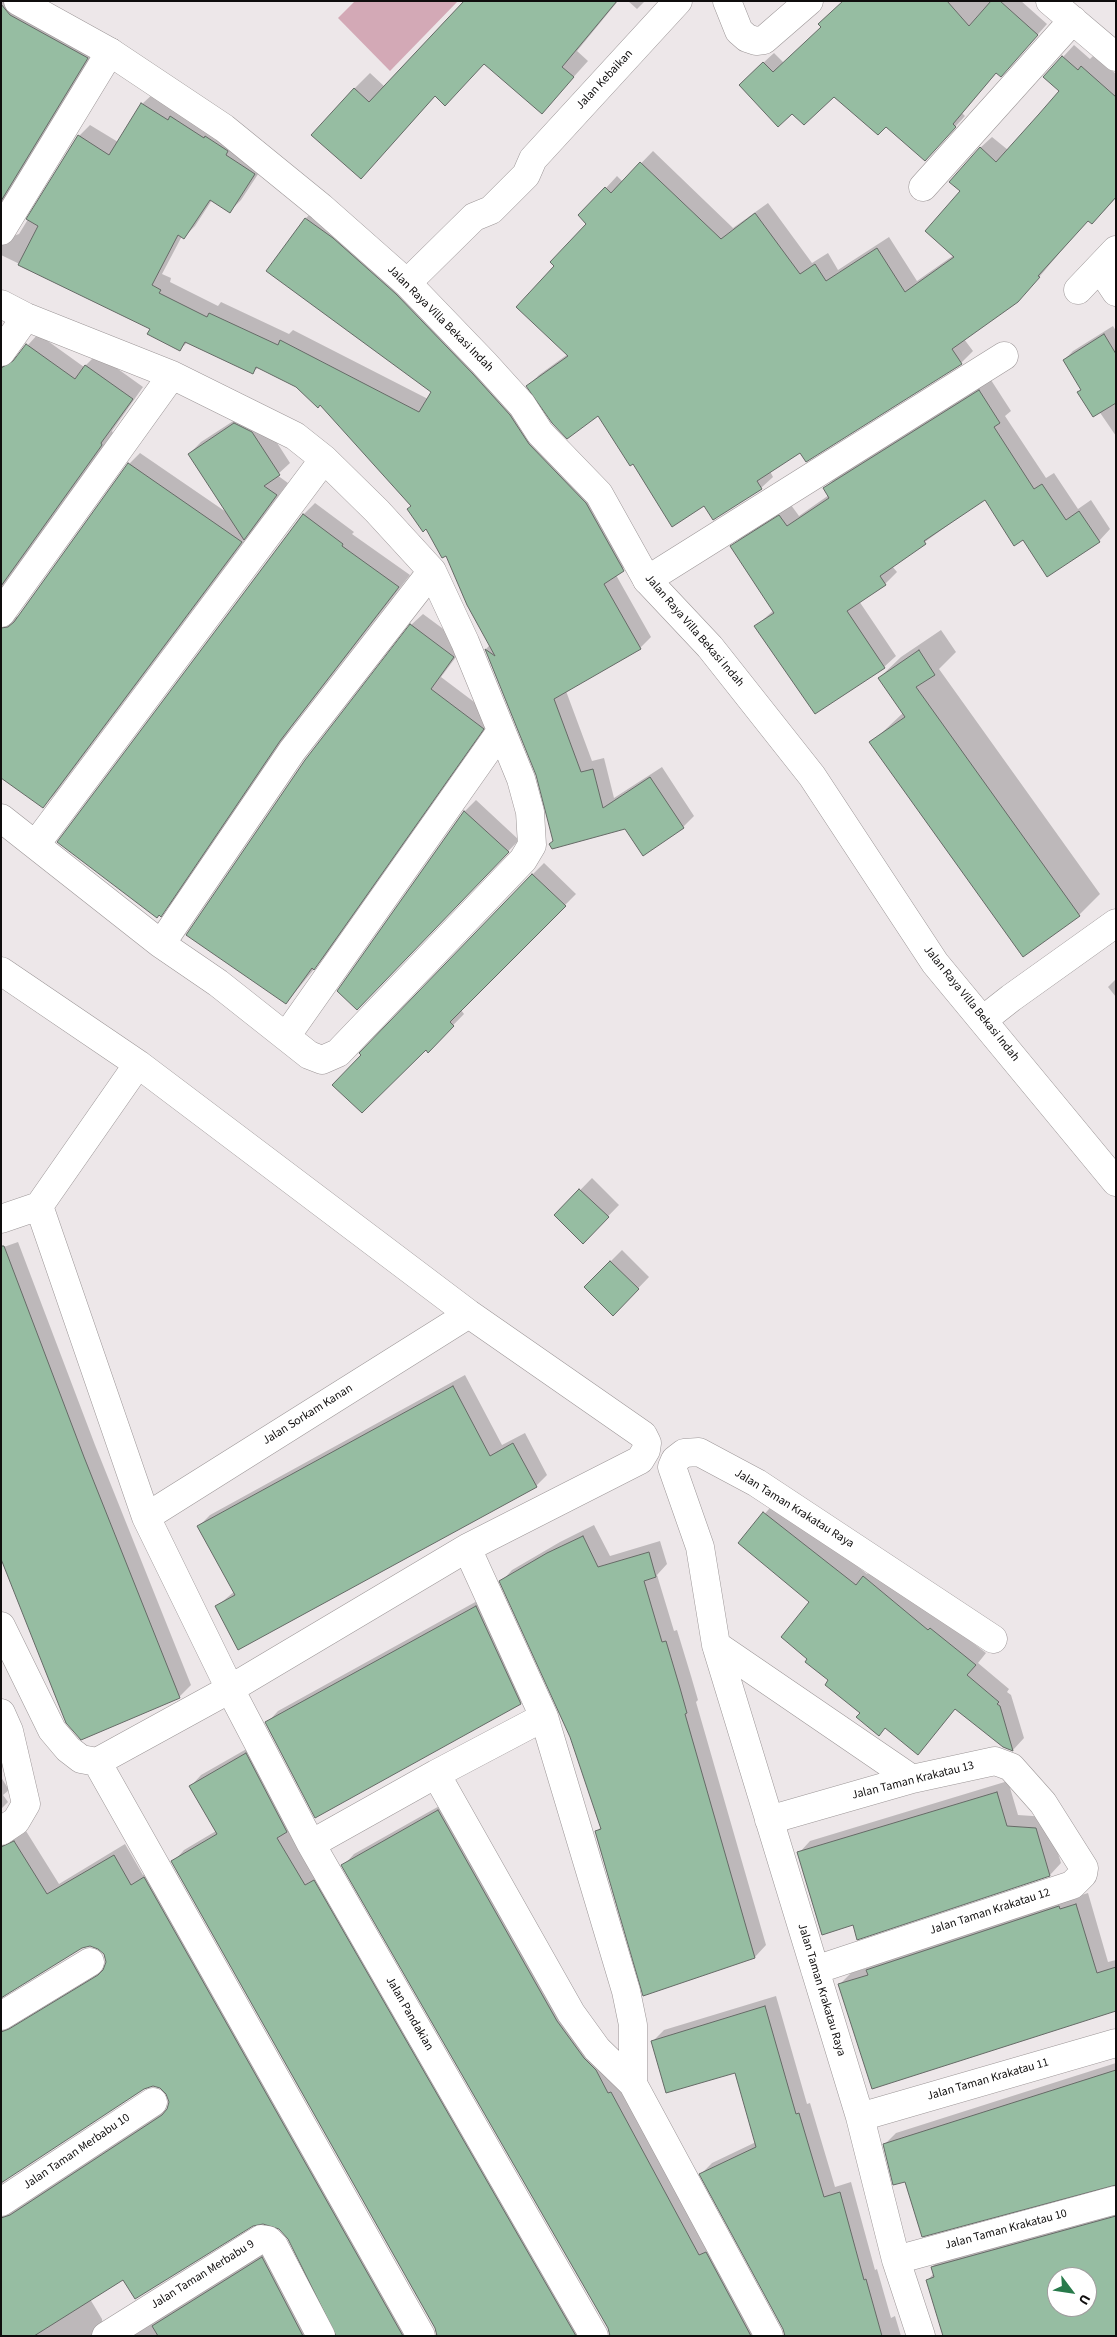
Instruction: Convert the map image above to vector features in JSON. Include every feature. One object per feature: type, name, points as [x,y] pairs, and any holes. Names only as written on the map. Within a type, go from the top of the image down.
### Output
[{"type":"street","name":"Jalan Raya Villa Bekasi Indah","points":[[18,1],[110,52],[224,128],[321,207],[407,283],[484,363],[522,405],[540,433],[599,494],[647,580],[710,647],[812,776],[936,963],[1116,1182]]},
{"type":"street","name":"Jalan Kebaikan","points":[[407,283],[474,217],[491,210],[526,176],[533,159],[678,1]]},
{"type":"street","points":[[727,1],[739,31],[747,38],[756,41],[764,40],[809,1]]},
{"type":"street","points":[[1050,1],[1116,57]]},
{"type":"street","points":[[923,187],[1073,20]]},
{"type":"street","points":[[1,231],[110,52]]},
{"type":"street","points":[[1078,290],[1108,259]]},
{"type":"street","points":[[1108,259],[1116,292]]},
{"type":"street","points":[[1,304],[26,317],[172,375],[295,436],[324,459],[377,511],[432,571],[465,642],[521,779],[530,812],[532,845],[523,860],[338,1053],[329,1059],[316,1058],[218,982],[161,944],[1,818]]},
{"type":"street","points":[[1,352],[26,317]]},
{"type":"street","points":[[647,580],[1004,356]]},
{"type":"street","points":[[1,613],[172,375]]},
{"type":"street","points":[[36,844],[324,459]]},
{"type":"street","points":[[161,944],[292,751],[432,571]]},
{"type":"street","points":[[287,1035],[501,731]]},
{"type":"street","points":[[984,1020],[1011,998],[1116,923]]},
{"type":"street","points":[[1,971],[138,1064],[469,1314],[643,1435],[647,1442],[646,1450],[640,1460],[466,1548],[230,1689],[98,1762],[82,1759],[68,1749],[52,1730],[1,1626]]},
{"type":"street","points":[[1,1219],[39,1206],[138,1064]]},
{"type":"street","name":"Jalan Pandakian","points":[[39,1206],[146,1517],[230,1689],[311,1844],[594,2336]]},
{"type":"street","name":"Jalan Sorkam Kanan","points":[[146,1517],[469,1314]]},
{"type":"street","name":"Jalan Taman Krakatau Raya","points":[[921,2336],[896,2260],[860,2117],[716,1645],[700,1547],[672,1467],[678,1458],[692,1451],[699,1452],[757,1482],[993,1639]]},
{"type":"street","points":[[466,1548],[544,1717],[626,1991],[633,2025],[633,2084]]},
{"type":"street","points":[[716,1645],[912,1779]]},
{"type":"street","points":[[311,1844],[436,1774],[544,1717]]},
{"type":"street","points":[[1,1831],[16,1821],[26,1804],[5,1722]]},
{"type":"street","name":"Jalan Taman Krakatau 13","points":[[769,1820],[912,1779],[995,1761],[1010,1767],[1043,1803]]},
{"type":"street","points":[[98,1762],[421,2336]]},
{"type":"street","points":[[436,1774],[571,2014],[597,2050],[633,2084],[769,2336]]},
{"type":"street","name":"Jalan Taman Krakatau 12","points":[[814,1970],[1063,1888],[1078,1881],[1084,1868],[1081,1860],[1043,1803]]},
{"type":"street","points":[[1,2016],[90,1962]]},
{"type":"street","name":"Jalan Taman Krakatau 11","points":[[860,2117],[1116,2043]]},
{"type":"street","name":"Jalan Taman Merbabu 10","points":[[1,2202],[153,2102]]},
{"type":"street","name":"Jalan Taman Krakatau 10","points":[[896,2260],[1116,2200]]},
{"type":"street","name":"Jalan Taman Merbabu 9","points":[[106,2336],[261,2239],[268,2240],[274,2246],[304,2300],[321,2336]]},
{"type":"shaded area","points":[[355,1],[458,1],[390,71],[338,18]]},
{"type":"building","points":[[464,1],[617,1],[562,67],[574,77],[542,114],[484,64],[445,106],[435,96],[361,179],[311,135],[354,88],[369,102]]},
{"type":"building","points":[[843,1],[947,1],[969,26],[991,1],[1000,1],[1038,35],[1001,77],[996,73],[953,124],[956,127],[925,161],[886,127],[878,135],[834,97],[804,125],[792,114],[778,127],[739,85],[763,62],[773,72],[821,27],[818,24]]},
{"type":"building","points":[[1,4],[10,15],[88,58],[1,201]]},
{"type":"building","points":[[1062,56],[1078,70],[1081,66],[1116,97],[1116,197],[1092,224],[1088,221],[1038,276],[1040,277],[1018,302],[952,349],[962,364],[806,462],[800,453],[757,481],[762,489],[713,520],[704,506],[672,527],[633,464],[630,466],[598,416],[567,439],[552,423],[526,386],[568,356],[516,307],[554,266],[550,262],[586,224],[578,215],[605,187],[611,193],[640,162],[721,239],[755,213],[800,274],[815,264],[826,281],[877,248],[905,292],[954,257],[925,231],[960,191],[949,182],[980,147],[996,162],[1059,91],[1043,77]]},
{"type":"building","points":[[141,103],[168,120],[170,116],[204,138],[205,136],[228,151],[226,155],[255,174],[230,213],[210,200],[184,239],[178,235],[152,285],[161,290],[159,293],[207,317],[209,313],[278,345],[280,340],[419,412],[431,392],[266,271],[305,218],[333,238],[396,294],[473,374],[510,415],[529,444],[586,503],[624,571],[604,584],[641,649],[554,699],[581,772],[593,769],[603,808],[650,777],[684,828],[643,856],[625,829],[552,849],[549,844],[553,841],[536,775],[485,649],[495,656],[467,605],[446,556],[442,558],[426,529],[423,532],[407,509],[411,506],[320,405],[318,408],[296,387],[256,367],[253,374],[185,342],[180,351],[147,334],[150,329],[18,265],[38,226],[26,219],[78,135],[109,155]]},
{"type":"building","points":[[1104,334],[1116,354],[1116,403],[1093,417],[1077,392],[1081,390],[1063,360]]},
{"type":"building","points":[[26,344],[75,379],[85,365],[133,399],[1,586],[1,368],[13,361]]},
{"type":"building","points":[[979,390],[1000,423],[994,427],[1034,489],[1042,484],[1066,520],[1079,511],[1100,542],[1047,577],[1023,540],[1014,546],[985,500],[924,541],[926,544],[880,576],[886,585],[847,611],[885,668],[815,714],[754,626],[774,613],[730,546],[779,515],[787,526],[829,498],[823,488]]},
{"type":"building","points":[[234,423],[252,432],[280,475],[264,486],[277,495],[244,540],[188,454]]},
{"type":"building","points":[[128,463],[242,542],[43,808],[1,778],[1,628],[8,627],[14,622]]},
{"type":"building","points":[[303,514],[343,544],[342,546],[399,587],[280,741],[161,917],[159,915],[157,918],[57,842]]},
{"type":"building","points":[[410,624],[454,657],[431,689],[484,729],[314,970],[312,968],[286,1004],[186,935],[305,760]]},
{"type":"building","points":[[919,650],[935,675],[916,687],[1080,916],[1023,957],[869,742],[905,717],[878,678]]},
{"type":"building","points":[[464,811],[509,852],[357,1010],[337,991]]},
{"type":"building","points":[[532,874],[566,906],[450,1022],[454,1026],[428,1053],[426,1050],[362,1113],[332,1085],[361,1055],[359,1053]]},
{"type":"building","points":[[579,1189],[609,1217],[583,1244],[554,1215]]},
{"type":"building","points":[[1,1246],[4,1246],[84,1457],[180,1698],[81,1740],[66,1723],[1,1559]]},
{"type":"building","points":[[610,1261],[639,1289],[613,1316],[584,1287]]},
{"type":"building","points":[[453,1386],[490,1456],[513,1443],[537,1487],[238,1650],[215,1606],[235,1595],[197,1526]]},
{"type":"building","points":[[763,1512],[856,1585],[863,1576],[928,1630],[930,1628],[976,1665],[967,1675],[999,1702],[997,1704],[1000,1706],[1013,1751],[1003,1747],[955,1709],[918,1755],[885,1728],[879,1736],[856,1717],[860,1713],[825,1685],[828,1680],[805,1662],[807,1659],[781,1637],[809,1602],[738,1543]]},
{"type":"building","points":[[583,1536],[598,1567],[649,1552],[656,1577],[644,1581],[662,1642],[666,1641],[680,1688],[687,1713],[685,1714],[755,1958],[643,1996],[595,1831],[601,1829],[570,1737],[499,1581],[547,1553]]},
{"type":"building","points":[[476,1606],[521,1704],[315,1818],[265,1722]]},
{"type":"building","points":[[246,1753],[287,1832],[277,1838],[305,1885],[314,1880],[576,2336],[437,2336],[435,2328],[171,1861],[217,1834],[189,1786]]},
{"type":"building","points":[[997,1792],[1007,1826],[1036,1828],[1050,1876],[857,1940],[853,1925],[822,1935],[797,1852]]},
{"type":"building","points":[[438,1810],[557,2021],[584,2058],[596,2070],[608,2093],[611,2092],[699,2255],[706,2252],[751,2336],[610,2336],[608,2328],[341,1865]]},
{"type":"building","points":[[14,1841],[47,1894],[114,1855],[131,1885],[144,1877],[403,2336],[336,2336],[288,2239],[279,2229],[263,2224],[253,2226],[135,2299],[123,2280],[34,2336],[1,2336],[1,2218],[10,2215],[162,2115],[167,2109],[169,2102],[166,2094],[160,2088],[153,2086],[144,2089],[1,2183],[1,2032],[98,1975],[103,1970],[106,1962],[104,1954],[98,1949],[90,1946],[82,1948],[1,1998],[1,1847]]},
{"type":"building","points":[[1076,1904],[1097,1973],[1116,1967],[1116,2011],[872,2089],[838,1984],[868,1975],[866,1970],[1059,1906],[1060,1909]]},
{"type":"building","points":[[765,2006],[796,2114],[799,2113],[824,2197],[840,2192],[864,2280],[866,2279],[882,2336],[785,2336],[783,2329],[699,2174],[756,2147],[735,2073],[666,2093],[651,2041]]},
{"type":"building","points":[[1116,2070],[1116,2185],[922,2237],[905,2182],[893,2185],[883,2144]]},
{"type":"building","points":[[1116,2216],[1116,2336],[943,2336],[926,2280],[934,2277],[931,2267]]},
{"type":"building","points":[[262,2257],[303,2336],[158,2336],[152,2326]]}]
